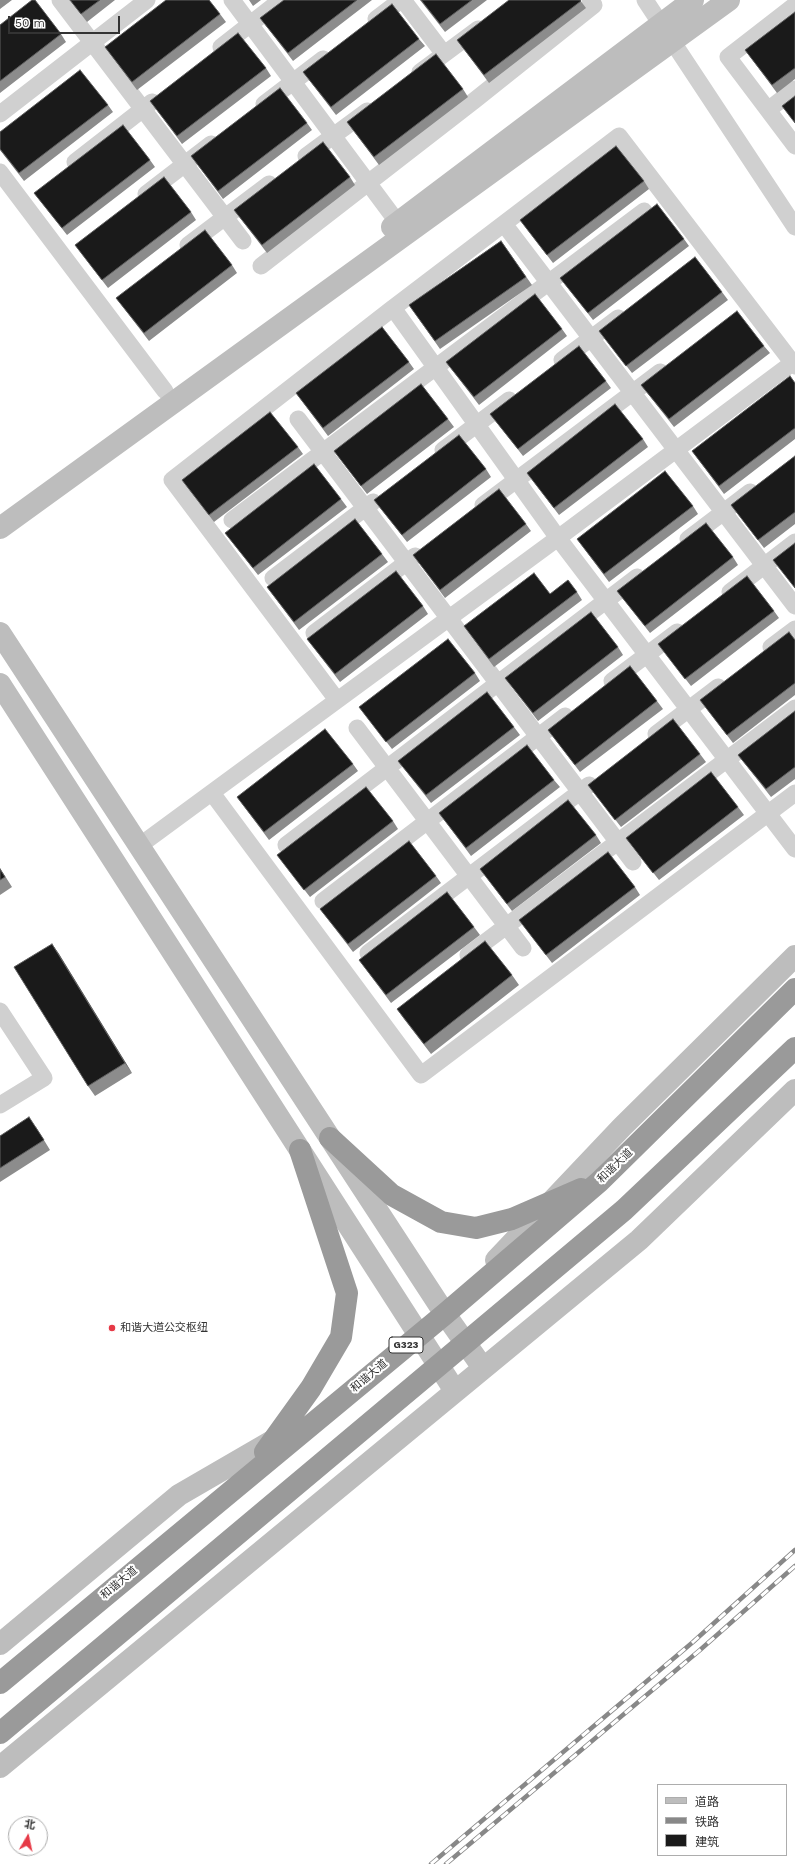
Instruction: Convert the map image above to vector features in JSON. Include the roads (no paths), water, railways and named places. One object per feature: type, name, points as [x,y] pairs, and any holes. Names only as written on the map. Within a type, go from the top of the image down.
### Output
[{"type":"highway","name":"和谐大道","points":[[0,1683],[419,1334],[445,1314],[599,1182],[795,989]]},
{"type":"highway","points":[[0,1733],[466,1344],[624,1210],[795,1048]]},
{"type":"highway","points":[[330,1138],[392,1195],[441,1222],[476,1228],[512,1219],[551,1201],[599,1182]]},
{"type":"highway","points":[[246,1478],[311,1388],[341,1337],[347,1293],[300,1150]]},
{"type":"street","points":[[60,0],[243,241]]},
{"type":"street","points":[[0,114],[147,0]]},
{"type":"street","points":[[232,0],[398,223]]},
{"type":"street","points":[[208,57],[281,0]]},
{"type":"street","points":[[363,29],[402,0],[444,54]]},
{"type":"street","points":[[261,266],[594,5],[590,0]]},
{"type":"street","points":[[646,0],[795,227]]},
{"type":"street","points":[[0,511],[398,223],[693,0]]},
{"type":"street","points":[[0,528],[729,0]]},
{"type":"street","points":[[795,5],[728,57],[795,146]]},
{"type":"street","points":[[407,81],[492,18]]},
{"type":"street","points":[[248,116],[338,48]]},
{"type":"street","points":[[768,110],[795,89]]},
{"type":"street","points":[[62,172],[167,90]]},
{"type":"street","points":[[174,255],[382,100]]},
{"type":"street","points":[[136,201],[223,135]]},
{"type":"street","points":[[139,846],[558,538],[676,449],[794,363],[619,136],[393,308],[172,480],[337,700]]},
{"type":"street","points":[[0,172],[165,391]]},
{"type":"street","points":[[232,520],[644,211]]},
{"type":"street","points":[[504,224],[795,606]]},
{"type":"street","points":[[393,308],[558,538],[795,849]]},
{"type":"street","points":[[547,372],[630,309]]},
{"type":"street","points":[[468,517],[670,364]]},
{"type":"street","points":[[433,457],[522,391]]},
{"type":"street","points":[[298,419],[322,453],[633,862]]},
{"type":"street","points":[[675,549],[765,480]]},
{"type":"street","points":[[274,578],[384,494]]},
{"type":"street","points":[[715,603],[795,542]]},
{"type":"street","points":[[314,633],[431,545]]},
{"type":"street","points":[[286,845],[650,568]]},
{"type":"street","points":[[599,691],[690,622]]},
{"type":"street","points":[[758,658],[795,629]]},
{"type":"street","points":[[0,633],[445,1314],[483,1368]]},
{"type":"street","points":[[646,742],[733,677]]},
{"type":"street","points":[[0,684],[455,1391]]},
{"type":"street","points":[[323,901],[580,705]]},
{"type":"street","points":[[456,964],[795,708]]},
{"type":"street","points":[[357,728],[523,948]]},
{"type":"street","points":[[368,952],[604,774]]},
{"type":"street","points":[[212,792],[421,1075],[795,794]]},
{"type":"street","points":[[445,1314],[622,1127],[795,956]]},
{"type":"street","points":[[0,1011],[44,1078],[0,1105]]},
{"type":"street","points":[[0,1767],[639,1240],[795,1090]]},
{"type":"street","points":[[0,1644],[179,1495],[271,1443],[419,1334]]},
{"type":"railway","points":[[431,1864],[693,1642],[795,1550]]},
{"type":"railway","points":[[446,1864],[700,1650],[795,1566]]},
{"type":"place","name":"和谐大道公交枢纽","points":[[112,1328]]}]
